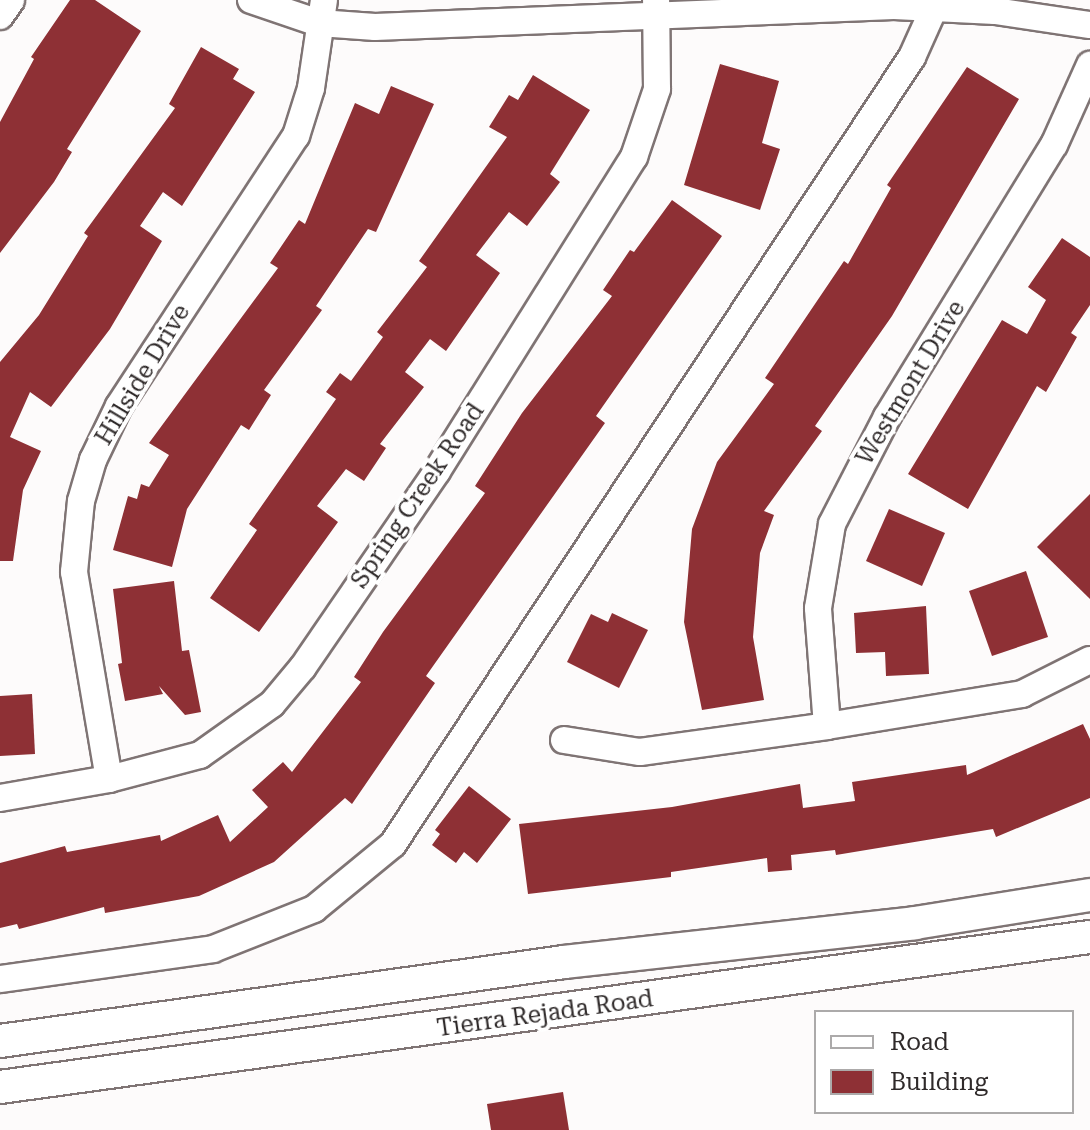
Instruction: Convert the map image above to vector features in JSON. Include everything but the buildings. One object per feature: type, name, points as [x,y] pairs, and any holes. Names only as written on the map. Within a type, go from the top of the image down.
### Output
[{"type":"main road","name":"Tierra Rejada Road","points":[[0,1041],[564,962],[915,923],[1090,895]]},
{"type":"main road","name":"Tierra Rejada Road","points":[[0,1087],[1090,937]]},
{"type":"street","points":[[0,16],[11,0]]},
{"type":"street","points":[[251,0],[322,11],[375,27],[656,8],[791,7],[995,11],[1090,25]]},
{"type":"street","name":"Spring Creek Road","points":[[0,798],[170,766],[229,739],[272,704],[303,667],[437,471],[634,157],[653,112],[656,8]]},
{"type":"street","points":[[0,979],[213,949],[314,909],[393,844],[912,57],[934,8]]},
{"type":"street","name":"Hillside Drive","points":[[109,779],[74,572],[85,488],[119,406],[296,136],[311,88],[322,11]]},
{"type":"street","name":"Westmont Drive","points":[[827,726],[818,608],[832,524],[887,417],[1054,145],[1090,65]]},
{"type":"street","points":[[564,740],[640,752],[827,726],[1022,694],[1044,687],[1090,660]]}]
